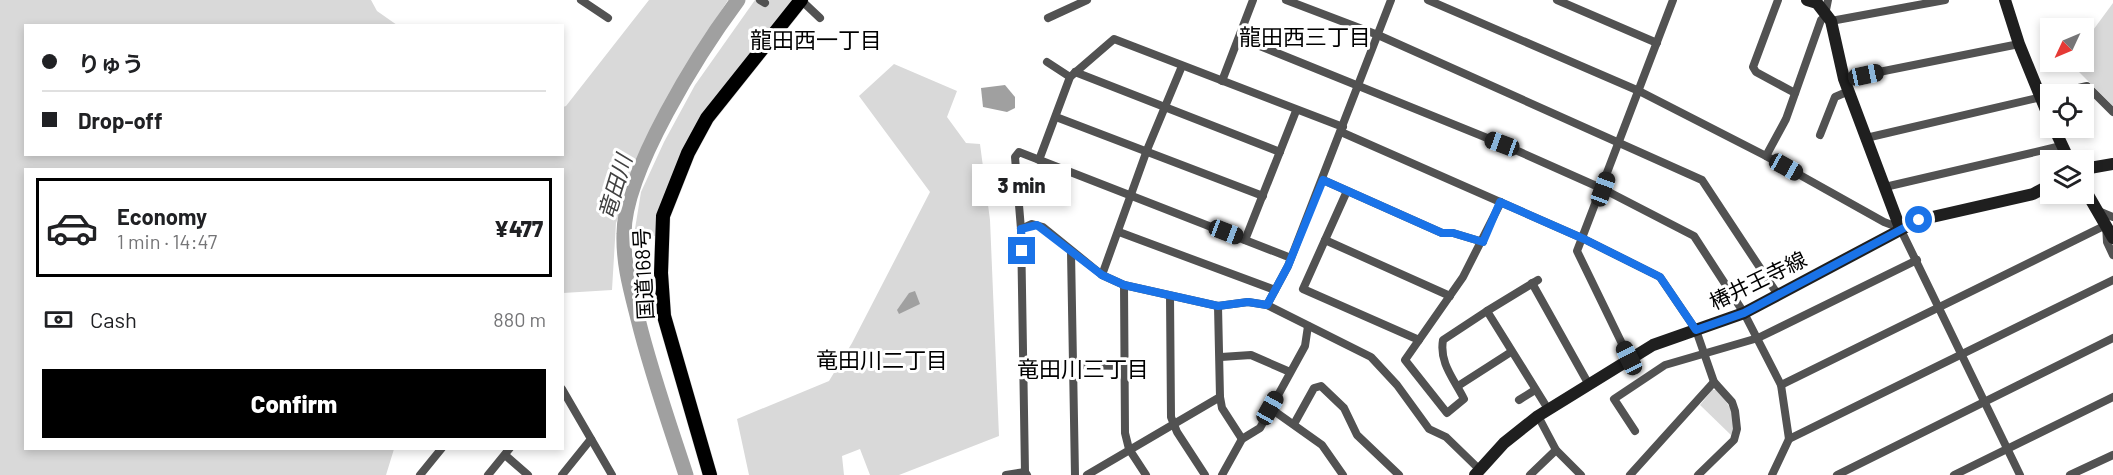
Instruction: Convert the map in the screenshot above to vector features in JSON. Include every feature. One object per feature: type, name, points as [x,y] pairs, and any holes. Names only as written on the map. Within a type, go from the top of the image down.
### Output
[{"type":"highway","name":"国道168号","points":[[710,475],[664,316],[661,273],[663,216],[687,153],[707,118],[801,0]]},
{"type":"main road","points":[[1807,0],[1817,3],[1828,11],[1846,85],[1900,228]]},
{"type":"main road","points":[[2005,0],[2019,44],[2041,84]]},
{"type":"main road","points":[[2058,138],[2063,150]]},
{"type":"main road","points":[[2094,167],[2113,164]]},
{"type":"main road","name":"椿井王寺線","points":[[1477,472],[1504,443],[1543,413],[1629,358],[1662,341],[1744,313],[1900,228],[1919,220],[2033,194],[2040,190]]},
{"type":"main road","points":[[2093,204],[2109,221],[2113,238]]},
{"type":"street","points":[[581,0],[608,18]]},
{"type":"street","points":[[801,0],[820,18]]},
{"type":"street","points":[[1048,18],[1087,0]]},
{"type":"street","points":[[1222,81],[1253,0]]},
{"type":"street","points":[[1286,0],[1378,34],[1620,141],[1702,180],[1778,295]]},
{"type":"street","points":[[1267,305],[1291,258],[1323,180],[1391,0]]},
{"type":"street","points":[[1428,0],[1639,91],[1766,156],[1884,222],[1900,228],[2020,475]]},
{"type":"street","points":[[1557,0],[1657,43]]},
{"type":"street","points":[[1629,358],[1577,251],[1584,239],[1673,0]]},
{"type":"street","points":[[1778,0],[1753,67],[1756,72],[1795,93]]},
{"type":"street","points":[[1766,156],[1786,119],[1821,20],[1828,11],[1944,0]]},
{"type":"street","points":[[1240,38],[1359,84],[1460,129],[1502,144],[1603,189],[1694,236],[1744,313],[1781,385],[1789,439],[1772,475]]},
{"type":"street","points":[[1039,160],[1073,75],[1114,39],[1342,130],[1584,239],[1660,277],[1696,330],[1714,382],[1732,402],[1737,429],[1734,440],[1698,475]]},
{"type":"street","points":[[1820,135],[1835,97],[1846,85],[2019,44]]},
{"type":"street","points":[[1047,62],[1073,75],[1280,152]]},
{"type":"street","points":[[1102,275],[1147,150],[1182,66]]},
{"type":"street","points":[[2094,93],[2113,111]]},
{"type":"street","points":[[1866,138],[2040,98]]},
{"type":"street","points":[[1245,240],[1296,111]]},
{"type":"street","points":[[1056,117],[1263,196]]},
{"type":"street","points":[[1885,187],[2061,146]]},
{"type":"street","points":[[1006,475],[1026,474],[1021,229],[1015,157],[1019,152],[1291,258]]},
{"type":"street","points":[[1323,180],[1442,233],[1453,233],[1483,242]]},
{"type":"street","points":[[1347,191],[1303,289],[1419,339]]},
{"type":"street","points":[[1500,202],[1483,242],[1450,296],[1405,360],[1447,413],[1464,399],[1441,354],[1443,340],[1535,281],[1588,383]]},
{"type":"street","points":[[2109,221],[2107,242],[2113,255]]},
{"type":"street","points":[[1781,385],[1940,308],[2109,221]]},
{"type":"street","points":[[1021,229],[1032,224],[1042,227],[1102,275],[1124,285],[1218,306],[1248,302],[1267,305],[1371,357],[1397,385],[1430,429],[1446,437],[1477,472]]},
{"type":"street","points":[[1119,232],[1275,290]]},
{"type":"street","points":[[1324,240],[1450,296]]},
{"type":"street","points":[[1071,252],[1075,475]]},
{"type":"street","points":[[1635,431],[1614,399],[1665,365],[1758,338],[1917,260]]},
{"type":"street","points":[[1789,439],[2113,280]]},
{"type":"street","points":[[1124,285],[1125,433],[1130,449],[1146,475]]},
{"type":"street","points":[[1170,296],[1173,423],[1205,475]]},
{"type":"street","points":[[1218,306],[1221,357],[1220,397],[1222,408],[1242,440]]},
{"type":"street","points":[[1487,311],[1535,390],[1556,450],[1581,475]]},
{"type":"street","points":[[1222,475],[1242,440],[1260,428],[1305,346],[1308,326]]},
{"type":"street","points":[[1837,475],[2113,338]]},
{"type":"street","points":[[1458,386],[1511,352]]},
{"type":"street","points":[[1221,357],[1251,354],[1290,372]]},
{"type":"street","points":[[1024,364],[1125,366]]},
{"type":"street","points":[[1636,473],[1714,382]]},
{"type":"street","points":[[1294,424],[1314,388],[1320,386],[1344,408],[1357,435],[1399,475]]},
{"type":"street","points":[[1519,400],[1535,390]]},
{"type":"street","points":[[564,392],[612,475]]},
{"type":"street","points":[[1087,475],[1220,397]]},
{"type":"street","points":[[1954,475],[2113,397]]},
{"type":"street","points":[[1270,408],[1322,445],[1343,475]]},
{"type":"street","points":[[562,475],[591,439]]},
{"type":"street","points":[[420,475],[440,450]]},
{"type":"street","points":[[1530,475],[1556,450]]},
{"type":"street","points":[[488,475],[507,452],[528,475]]},
{"type":"street","points":[[2070,475],[2113,455]]},
{"type":"shaded area","points":[[0,0],[371,0],[377,11],[396,24],[24,24],[24,156],[564,156],[564,107],[649,0],[728,0],[677,80],[616,223],[612,290],[564,293],[564,168],[24,168],[24,450],[394,450],[386,475],[0,475]]},
{"type":"shaded area","points":[[755,0],[796,0],[714,100],[659,211],[656,236],[634,235],[641,192],[664,142],[695,85]]},
{"type":"shaded area","points":[[2113,3],[2113,106],[2094,87],[2094,84],[2091,84],[2079,72],[2094,72],[2094,29]]},
{"type":"shaded area","points":[[894,64],[957,91],[947,117],[966,143],[980,144],[990,220],[999,436],[899,475],[870,475],[860,449],[842,456],[844,475],[749,475],[737,419],[829,381],[852,343],[930,192],[859,96]]},
{"type":"shaded area","points":[[1005,85],[1015,97],[1015,108],[1007,112],[983,107],[981,88]]},
{"type":"shaded area","points":[[915,291],[920,304],[899,314],[897,310],[909,293]]},
{"type":"shaded area","points":[[1712,390],[1716,390],[1731,410],[1734,422],[1731,435],[1700,405]]},
{"type":"waterway","name":"竜田川","points":[[686,475],[654,378],[630,288],[624,234],[627,208],[636,178],[650,146],[685,80],[738,0]]},
{"type":"district","name":"龍田西三丁目","points":[[1305,37]]},
{"type":"district","name":"龍田西一丁目","points":[[816,40]]},
{"type":"district","name":"竜田川二丁目","points":[[882,360]]},
{"type":"district","name":"竜田川三丁目","points":[[1083,369]]},
{"type":"route","points":[[1022,251],[1021,229],[1032,224],[1037,225],[1102,275],[1140,291],[1218,306],[1248,302],[1267,305],[1288,266],[1323,180],[1442,233],[1453,233],[1483,242],[1500,202],[1584,239],[1660,277],[1696,330],[1744,313],[1900,228],[1919,220]]}]
